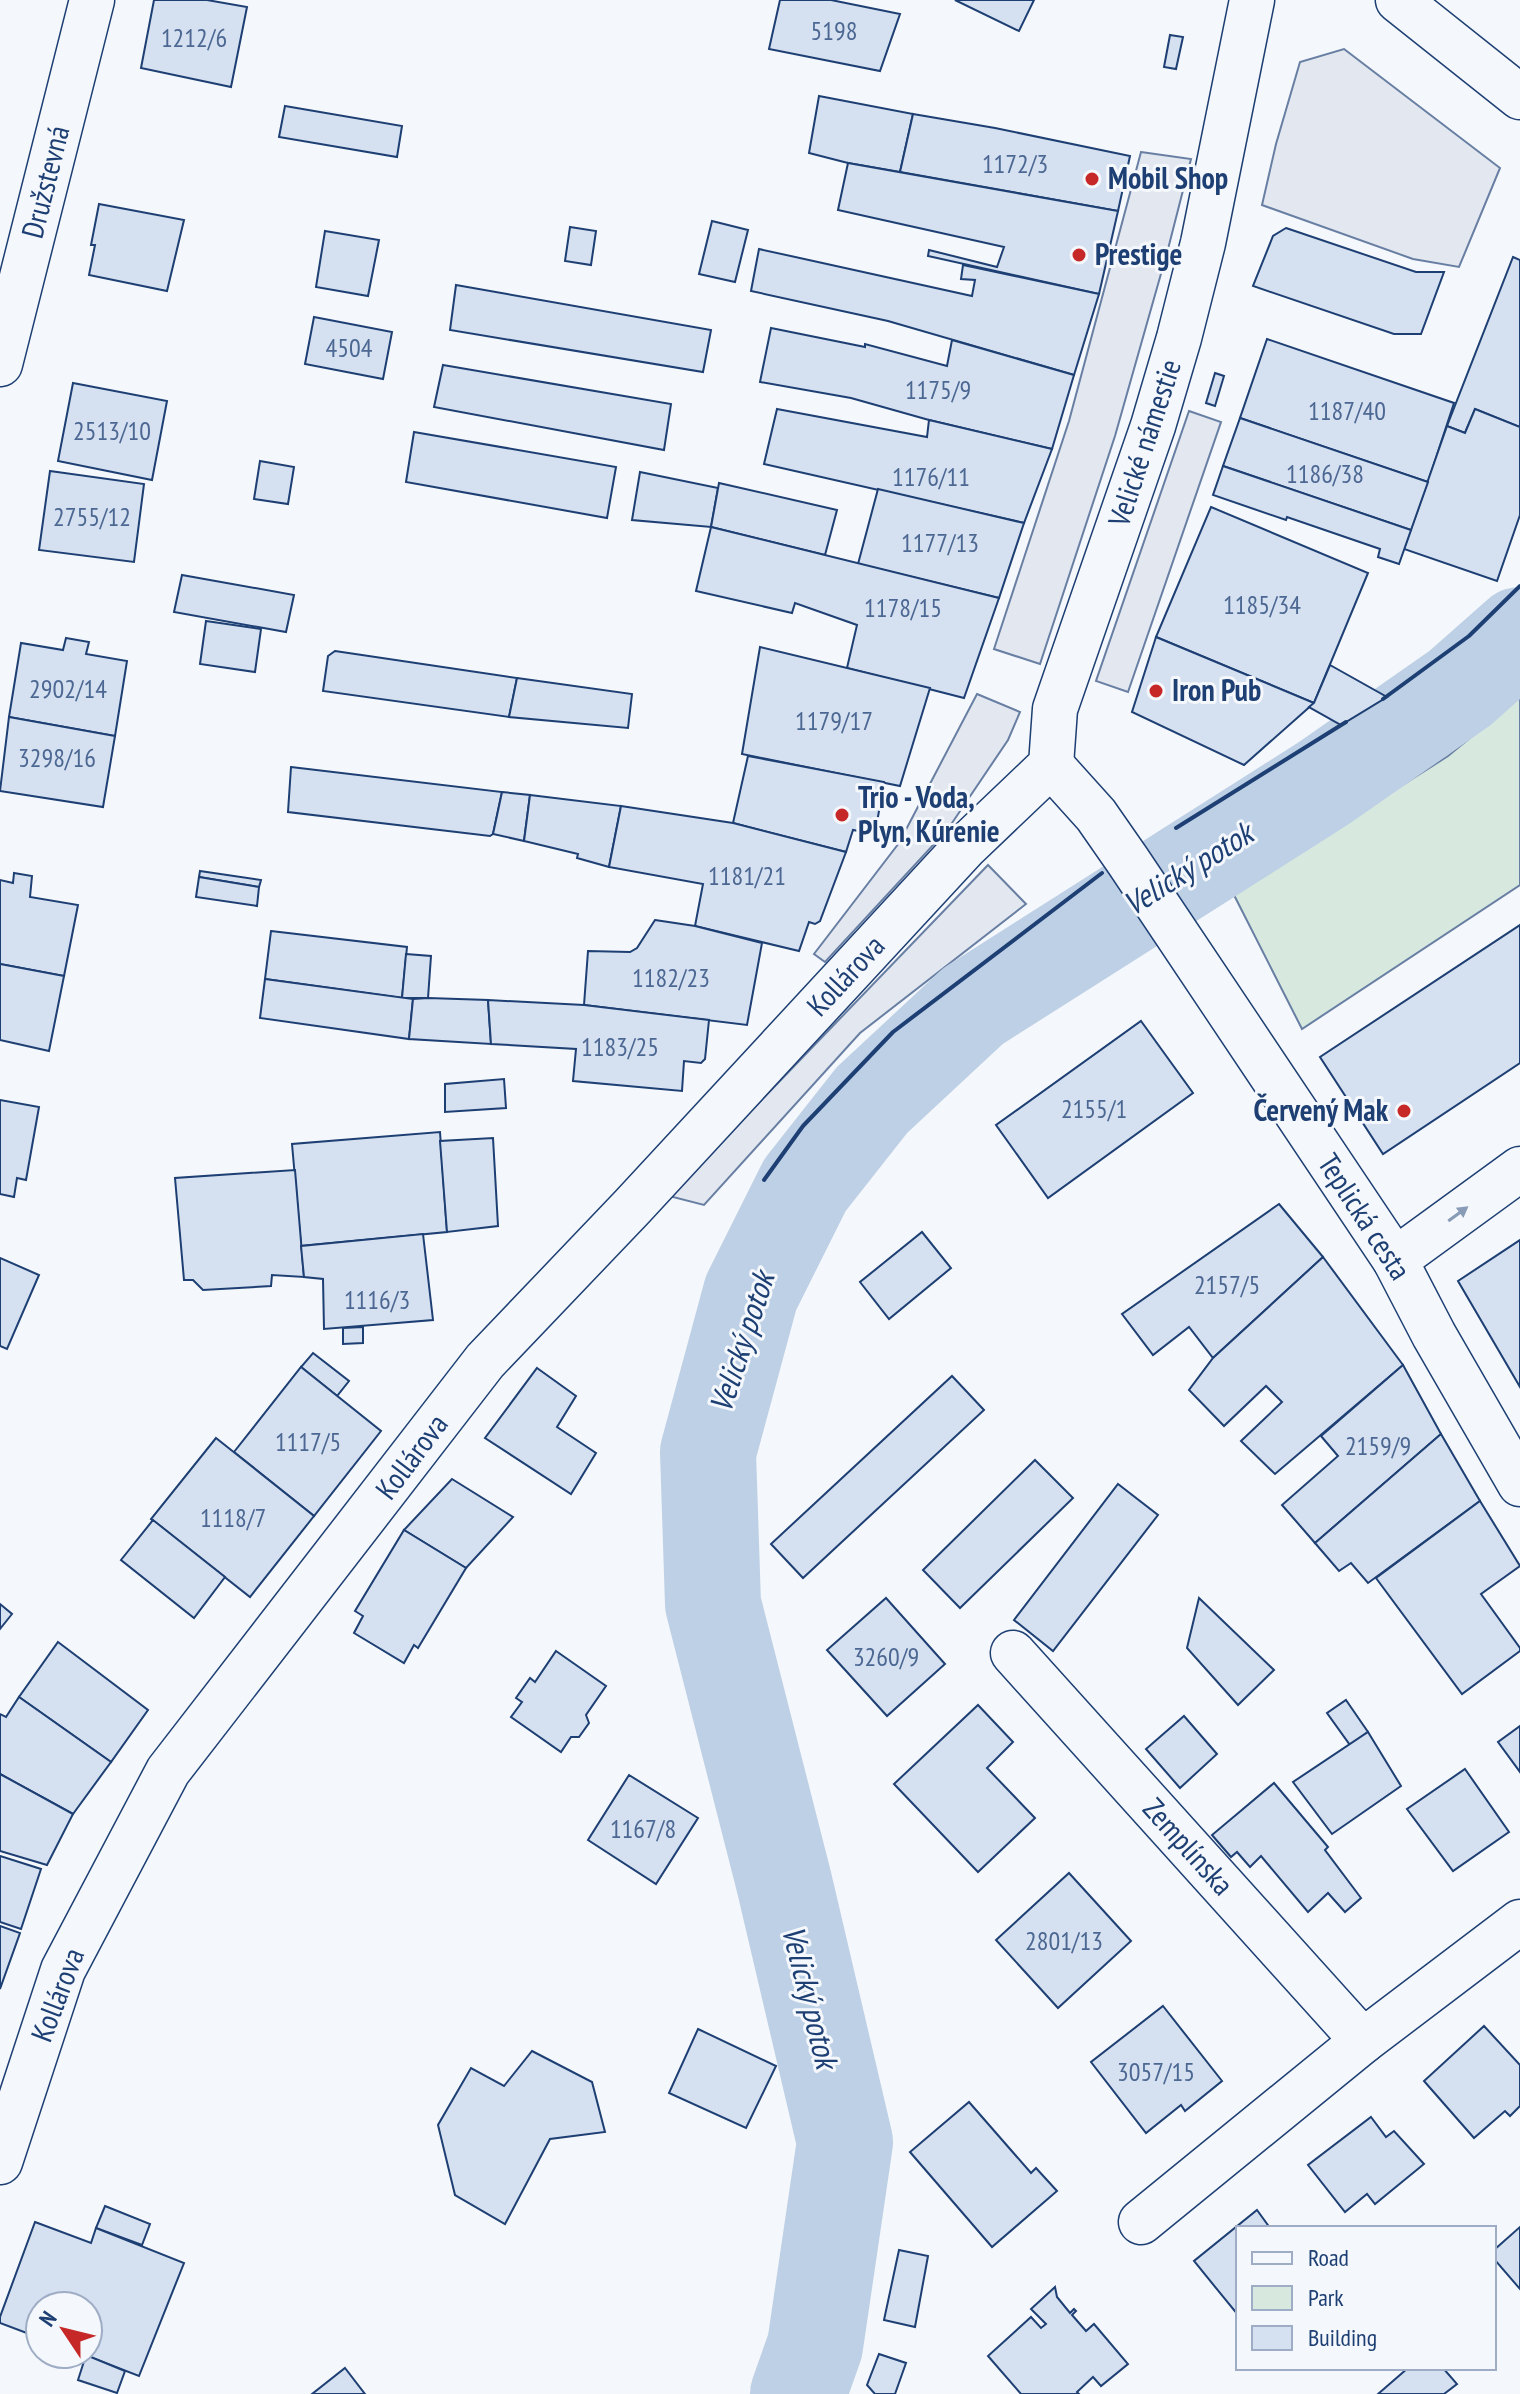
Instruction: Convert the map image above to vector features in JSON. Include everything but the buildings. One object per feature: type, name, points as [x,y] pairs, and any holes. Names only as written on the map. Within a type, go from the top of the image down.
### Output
[{"type":"street","name":"Družstevná","points":[[0,364],[92,0]]},
{"type":"street","name":"Velické námestie","points":[[1051,765],[1055,709],[1153,426],[1183,325],[1203,243],[1252,0]]},
{"type":"street","points":[[1398,0],[1520,97]]},
{"type":"street","name":"Kollárova","points":[[0,2162],[63,1970],[168,1771],[485,1361],[965,847],[1051,765]]},
{"type":"street","name":"Teplická cesta","points":[[1051,765],[1096,815],[1128,861],[1395,1260],[1434,1335],[1520,1484]]},
{"type":"street","points":[[1395,1260],[1520,1169]]},
{"type":"street","name":"Zemplínska","points":[[1013,1653],[1363,2041]]},
{"type":"street","points":[[1141,2222],[1363,2041],[1520,1922]]},
{"type":"green space","points":[[1520,697],[1520,885],[1302,1029],[1233,893],[1448,756]]},
{"type":"shaded area","points":[[1344,49],[1500,168],[1459,267],[1413,259],[1262,205],[1300,62]]},
{"type":"shaded area","points":[[1141,152],[1191,159],[1115,436],[1040,664],[994,649],[1069,421]]},
{"type":"shaded area","points":[[1189,411],[1221,422],[1128,692],[1096,681]]},
{"type":"shaded area","points":[[977,694],[1020,712],[1008,740],[948,829],[825,962],[814,954],[899,843]]},
{"type":"shaded area","points":[[988,865],[1026,904],[860,1033],[704,1205],[669,1196]]},
{"type":"waterway","name":"Velický potok","points":[[798,2394],[815,2346],[845,2142],[784,1882],[713,1604],[708,1452],[751,1293],[805,1185],[872,1100],[973,1006],[1324,783],[1460,688],[1520,635]]},
{"type":"wall","points":[[1383,699],[1469,636],[1520,586]]},
{"type":"wall","points":[[1176,828],[1346,722]]},
{"type":"wall","points":[[764,1180],[803,1126],[893,1032],[1102,873]]},
{"type":"place","name":"Mobil Shop","points":[[1092,179]]},
{"type":"place","name":"Prestige","points":[[1079,255]]},
{"type":"place","name":"Iron Pub","points":[[1156,691]]},
{"type":"place","name":"Trio - Voda, Plyn, Kúrenie","points":[[842,815]]},
{"type":"place","name":"Červený Mak","points":[[1404,1111]]}]
